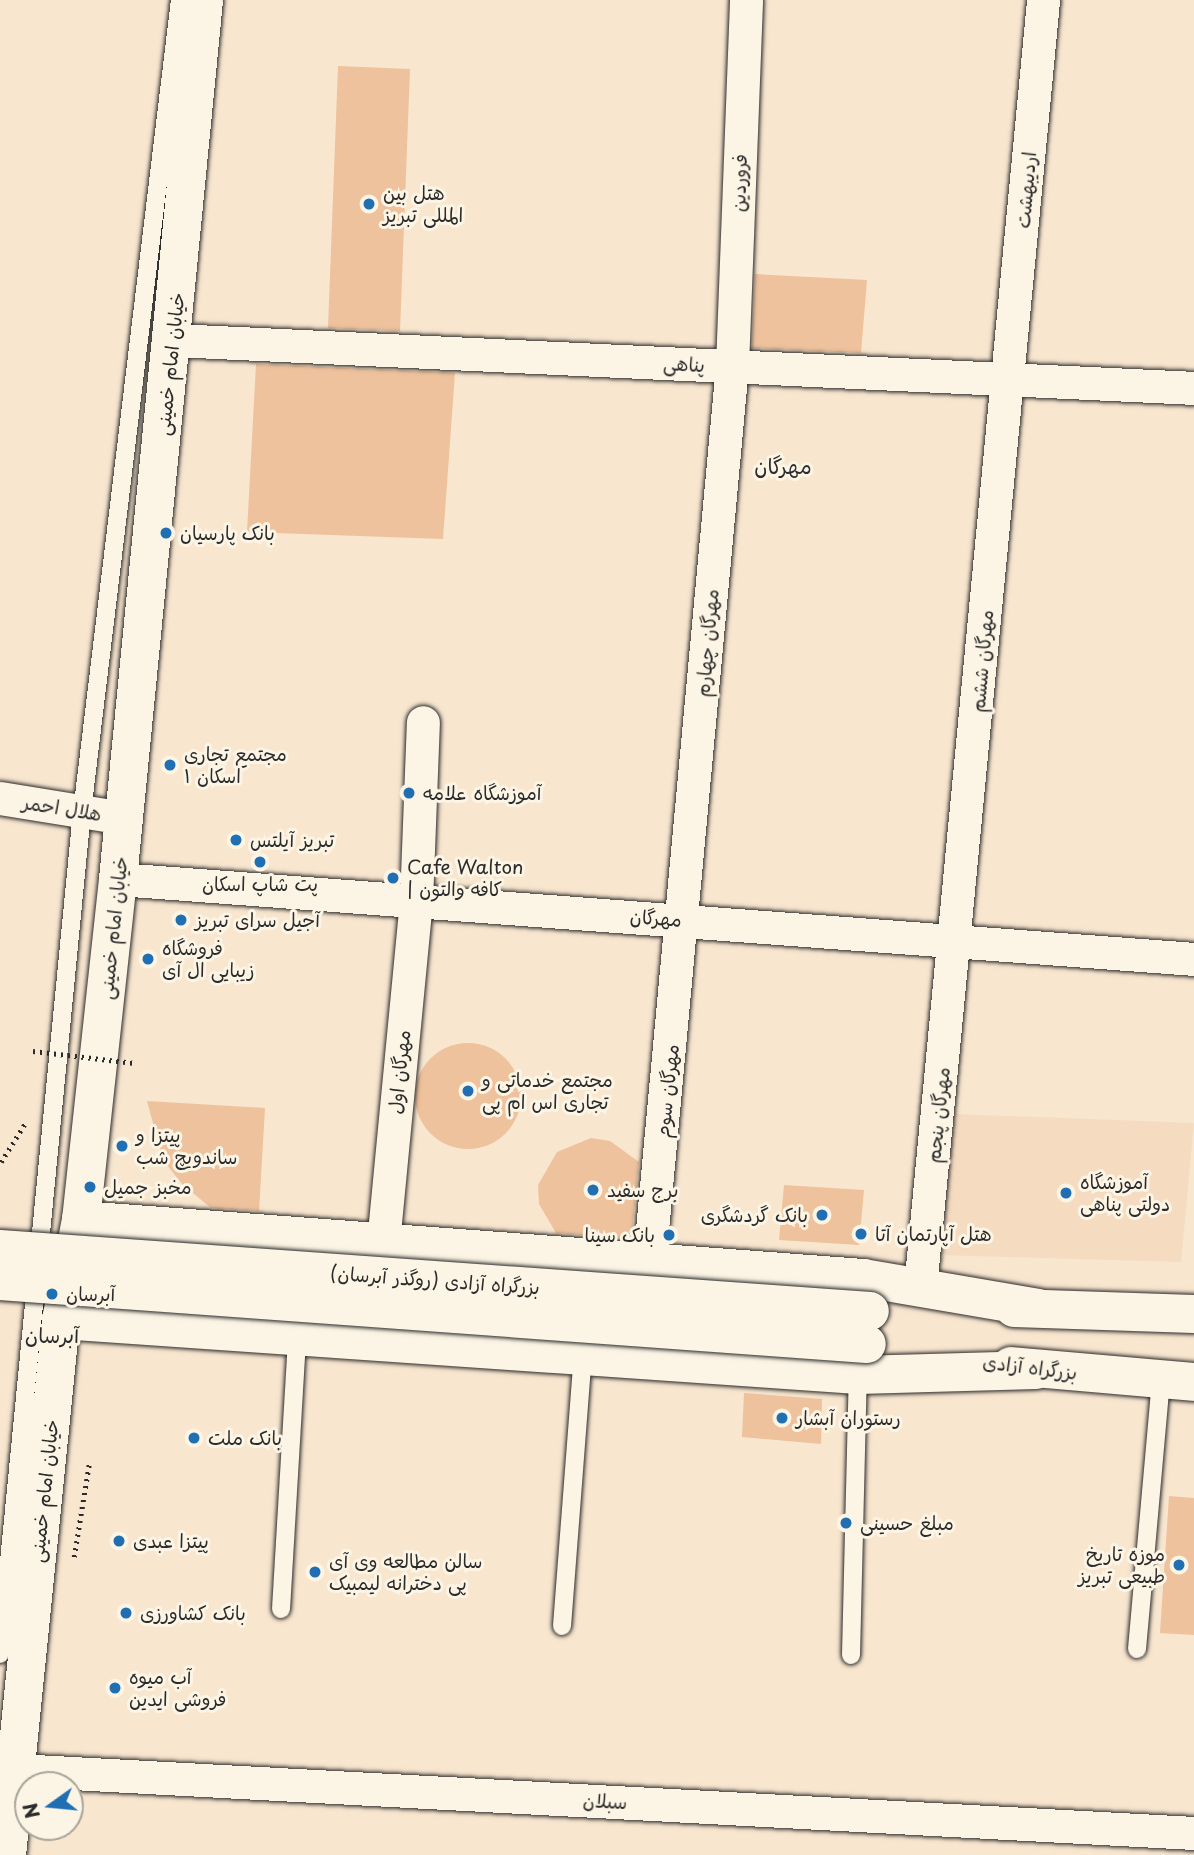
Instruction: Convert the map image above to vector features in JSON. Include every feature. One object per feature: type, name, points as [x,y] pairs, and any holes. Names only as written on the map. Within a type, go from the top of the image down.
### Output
[{"type":"main road","name":"خیابان امام خمینی","points":[[8,1855],[16,1770],[11,1699],[61,1320],[81,1220],[174,340],[204,0]]},
{"type":"main road","points":[[81,1220],[863,1278],[1038,1308],[1194,1314]]},
{"type":"main road","points":[[426,1346],[402,1324],[394,1287],[407,1261],[430,1246]]},
{"type":"main road","name":"بزرگراه آزادی (روگذر آبرسان)","points":[[0,1249],[865,1343]]},
{"type":"main road","name":"بزرگراه آزادی (روگذر آبرسان)","points":[[0,1281],[865,1343]]},
{"type":"main road","points":[[61,1320],[583,1356],[865,1343],[1038,1308]]},
{"type":"main road","name":"بزرگراه آزادی","points":[[865,1343],[1036,1370],[1178,1381]]},
{"type":"street","name":"فروردین","points":[[732,366],[746,0]]},
{"type":"street","name":"اردیبهشت","points":[[1009,379],[1043,0]]},
{"type":"street","name":"پناهی","points":[[174,340],[1194,388]]},
{"type":"street","name":"مهرگان چهارم","points":[[684,920],[732,366]]},
{"type":"street","name":"مهرگان ششم","points":[[956,942],[1009,379]]},
{"type":"street","name":"مهرگان اول","points":[[383,1243],[416,902],[423,722]]},
{"type":"street","name":"هلال احمر","points":[[0,798],[124,818]]},
{"type":"street","name":"مهرگان","points":[[118,879],[1194,959]]},
{"type":"street","name":"مهرگان سوم","points":[[649,1262],[684,920]]},
{"type":"street","name":"مهرگان پنجم","points":[[920,1288],[956,942]]},
{"type":"street","name":"سبلان","points":[[16,1770],[1058,1840],[1194,1833]]},
{"type":"lane","points":[[0,1654],[82,812],[180,0]]},
{"type":"lane","points":[[281,1609],[297,1337]]},
{"type":"lane","points":[[851,1655],[865,1343]]},
{"type":"lane","points":[[562,1626],[583,1356]]},
{"type":"lane","points":[[1137,1650],[1178,1381]]},
{"type":"path","points":[[32,1063],[33,1051],[134,1063]]},
{"type":"path","points":[[1,1162],[26,1122],[27,1110]]},
{"type":"shaded area","name":"آموزشگاه دولتی پناهی","points":[[953,1114],[1194,1123],[1181,1262],[938,1255]]},
{"type":"building","name":"هتل بین المللی تبریز","points":[[338,66],[410,69],[400,331],[328,328]]},
{"type":"building","points":[[755,274],[867,280],[861,353],[752,348]]},
{"type":"building","points":[[256,364],[455,373],[443,539],[247,532]]},
{"type":"building","name":"مجتمع خدماتی و تجاری اس ام پی","points":[[468,1043],[488,1047],[506,1058],[517,1076],[521,1096],[517,1116],[506,1134],[488,1145],[468,1149],[448,1145],[430,1134],[419,1116],[415,1096],[419,1076],[430,1058],[448,1047]]},
{"type":"building","points":[[147,1101],[265,1108],[259,1211],[211,1208],[182,1184],[163,1160]]},
{"type":"building","name":"برج سفید","points":[[591,1138],[610,1141],[639,1162],[632,1232],[626,1238],[556,1233],[539,1204],[538,1185],[557,1152]]},
{"type":"building","name":"بانک گردشگری","points":[[784,1185],[864,1190],[859,1245],[779,1240]]},
{"type":"building","name":"رستوران آبشار","points":[[744,1393],[822,1399],[821,1444],[742,1437]]},
{"type":"building","name":"موزه تاریخ طبیعی تبریز","points":[[1169,1496],[1194,1498],[1194,1635],[1160,1633]]},
{"type":"place","name":"هتل بین المللی تبریز","points":[[369,204]]},
{"type":"place","name":"بانک پارسیان","points":[[166,533]]},
{"type":"place","name":"مجتمع تجاری اسکان ۱","points":[[170,765]]},
{"type":"place","name":"آموزشگاه علامه","points":[[409,793]]},
{"type":"place","name":"تبریز آیلتس","points":[[236,840]]},
{"type":"place","name":"پت شاپ اسکان","points":[[260,862]]},
{"type":"place","name":"Cafe Walton | کافه والتون","points":[[393,878]]},
{"type":"place","name":"آجيل سرای تبريز","points":[[181,920]]},
{"type":"place","name":"فروشگاه زیبایی ال آی","points":[[148,959]]},
{"type":"place","name":"مجتمع خدماتی و تجاری اس ام پی","points":[[468,1091]]},
{"type":"place","name":"پیتزا و ساندویچ شب","points":[[122,1146]]},
{"type":"place","name":"مخبز جمیل","points":[[90,1187]]},
{"type":"place","name":"برج سفید","points":[[593,1190]]},
{"type":"place","name":"آموزشگاه دولتی پناهی","points":[[1066,1193]]},
{"type":"place","name":"بانک گردشگری","points":[[822,1215]]},
{"type":"place","name":"هتل آپارتمان آتا","points":[[861,1234]]},
{"type":"place","name":"بانک سینا","points":[[669,1235]]},
{"type":"place","name":"آبرسان","points":[[52,1294]]},
{"type":"place","name":"رستوران آبشار","points":[[782,1418]]},
{"type":"place","name":"بانک ملت","points":[[194,1438]]},
{"type":"place","name":"مبلغ حسینی","points":[[846,1523]]},
{"type":"place","name":"پیتزا عبدی","points":[[119,1541]]},
{"type":"place","name":"موزه تاریخ طبیعی تبریز","points":[[1179,1565]]},
{"type":"place","name":"سالن مطالعه وی آی پی دخترانه لیمبیک","points":[[315,1572]]},
{"type":"place","name":"بانک کشاورزی","points":[[126,1613]]},
{"type":"place","name":"آب میوه فروشی ایدین","points":[[115,1688]]},
{"type":"district","name":"مهرگان","points":[[783,465]]},
{"type":"district","name":"آبرسان","points":[[52,1334]]}]
